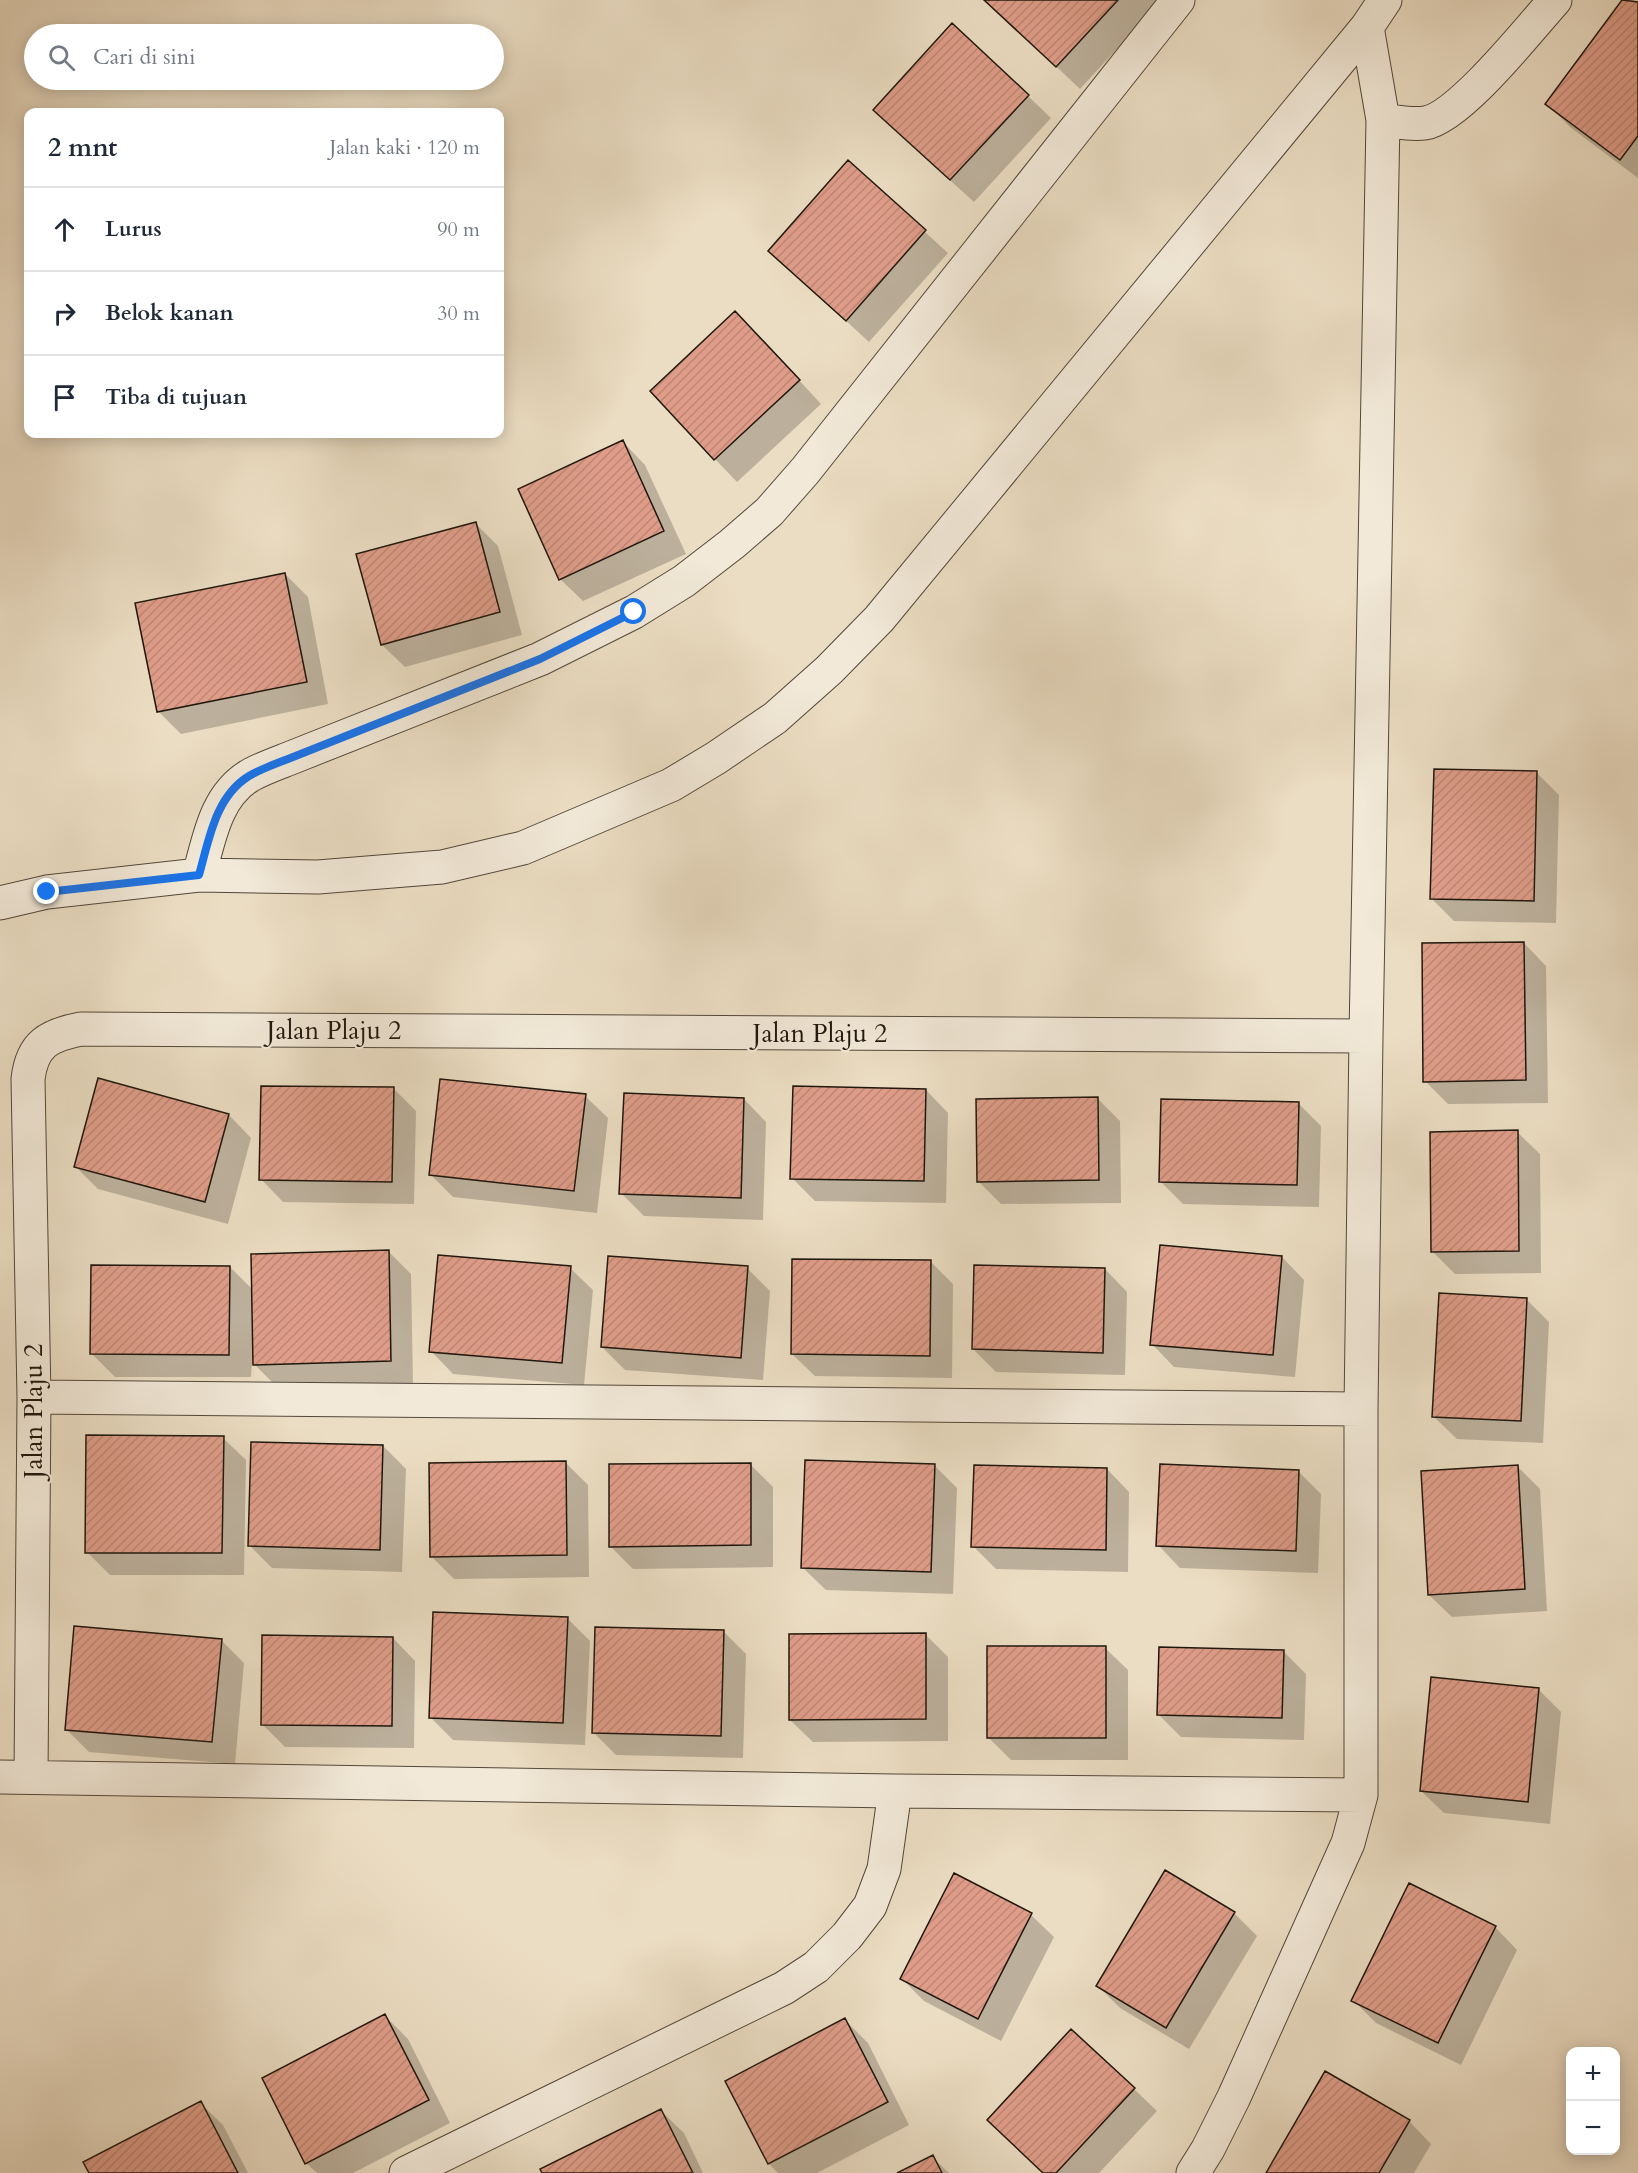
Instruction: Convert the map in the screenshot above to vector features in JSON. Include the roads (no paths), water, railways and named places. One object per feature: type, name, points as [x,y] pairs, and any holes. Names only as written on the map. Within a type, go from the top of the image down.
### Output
[{"type":"street","points":[[199,875],[219,810],[228,796],[248,776],[540,659],[587,637],[634,612],[684,581],[769,512],[805,471],[1179,0]]},
{"type":"street","points":[[0,903],[47,892],[199,875],[318,877],[442,867],[523,848],[670,785],[775,718],[829,670],[879,619],[1367,27],[1385,0]]},
{"type":"street","points":[[1383,120],[1413,124],[1426,123],[1448,114],[1490,73],[1555,0]]},
{"type":"street","points":[[1193,2173],[1208,2149],[1234,2097],[1348,1844],[1361,1795],[1361,1408],[1383,120],[1367,27]]},
{"type":"street","name":"Jalan Plaju 2","points":[[16,1777],[33,1397],[28,1079],[31,1060],[45,1041],[58,1034],[81,1029],[1366,1036]]},
{"type":"street","points":[[33,1397],[1361,1408]]},
{"type":"street","points":[[16,1777],[896,1791],[1361,1795]]},
{"type":"street","points":[[406,2173],[784,1988],[816,1967],[847,1936],[870,1906],[884,1869],[896,1791]]}]
